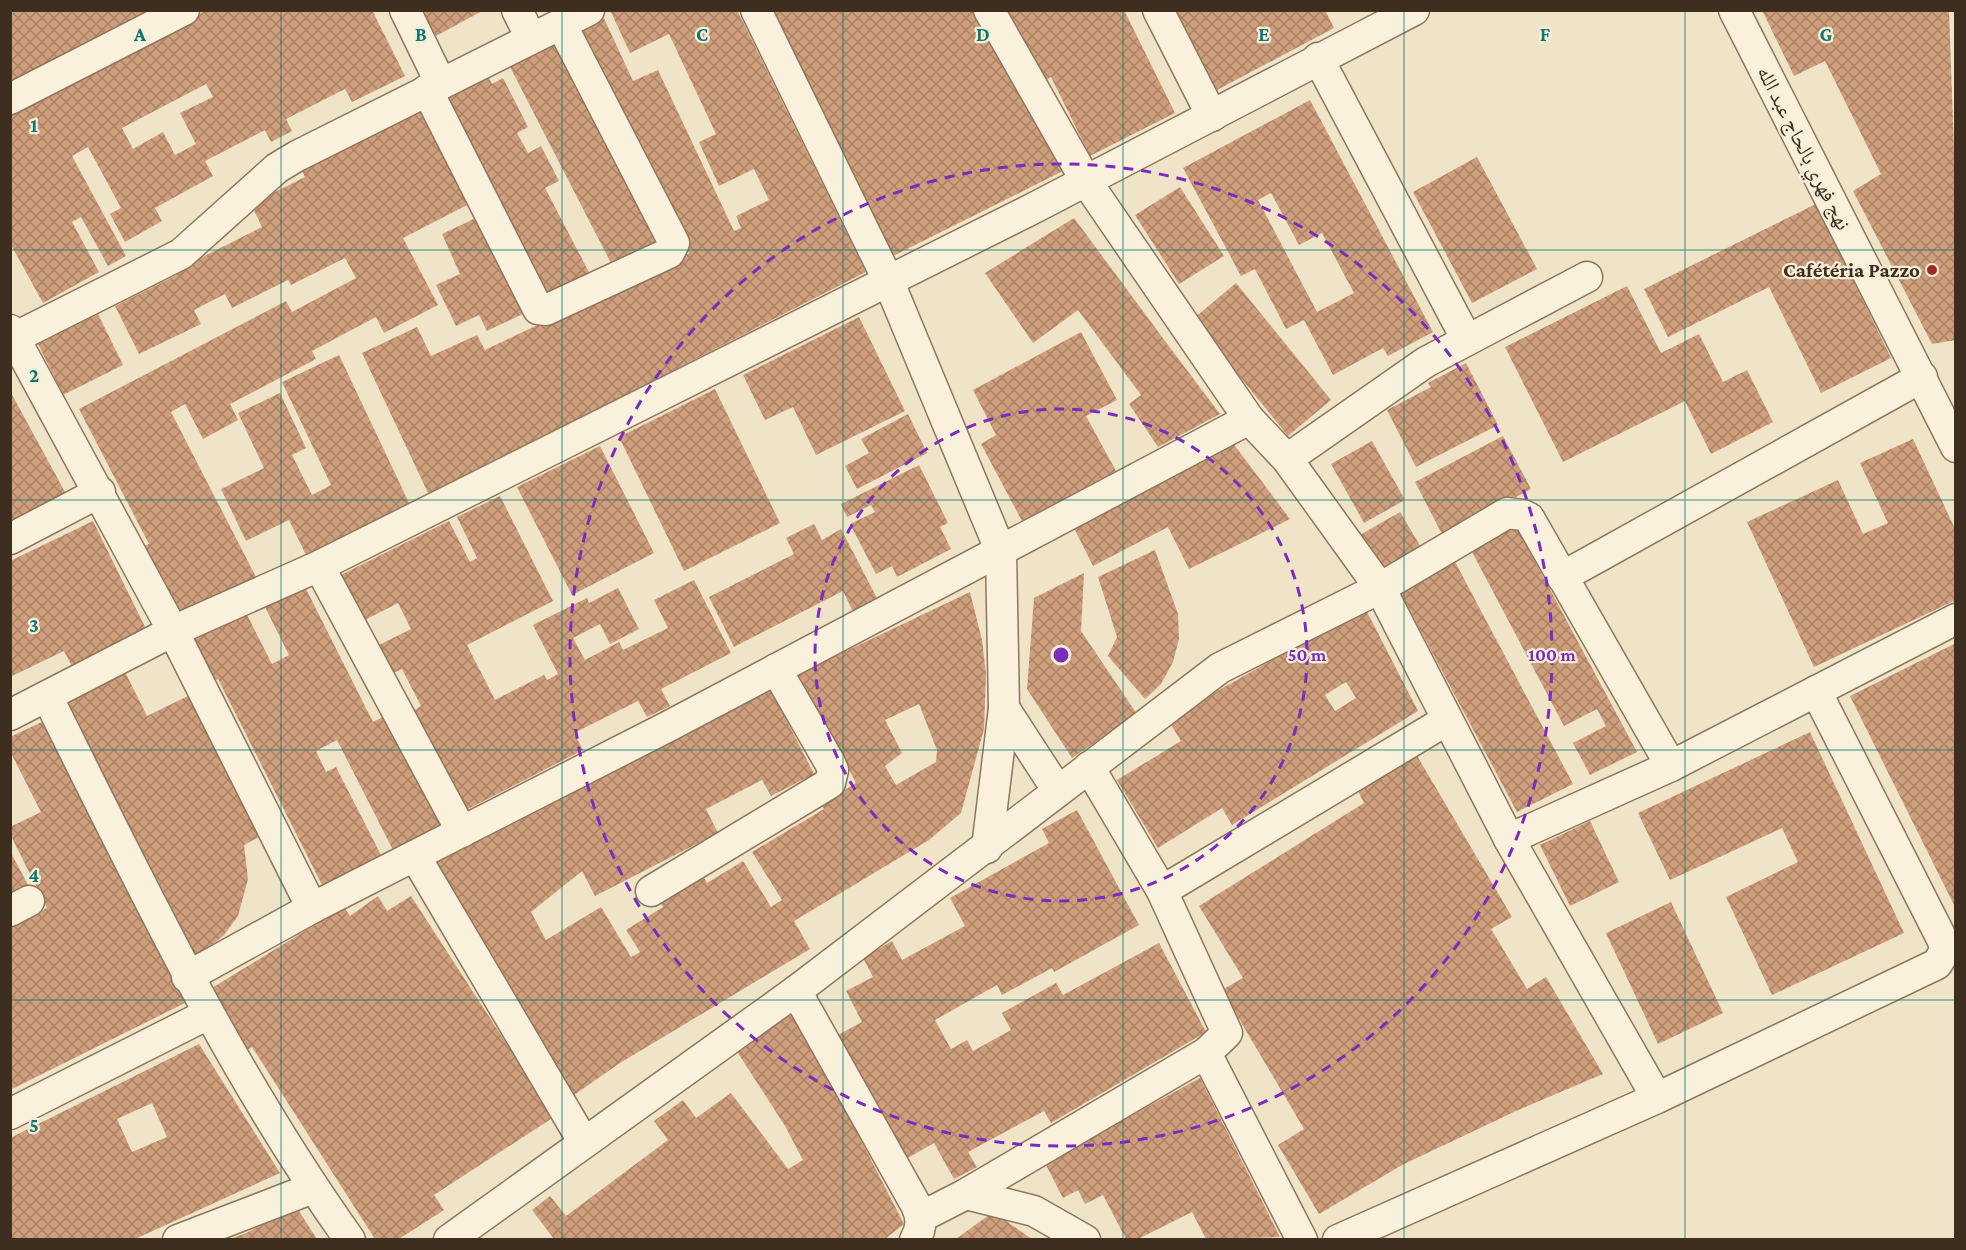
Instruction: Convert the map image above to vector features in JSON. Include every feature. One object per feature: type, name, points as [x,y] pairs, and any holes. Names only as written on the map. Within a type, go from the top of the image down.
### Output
[{"type":"street","points":[[10,99],[184,10]]},
{"type":"street","points":[[405,10],[434,87],[538,309],[546,310],[669,253],[674,243],[561,24]]},
{"type":"street","points":[[517,10],[531,38]]},
{"type":"street","points":[[312,908],[173,631],[100,492],[12,336],[166,263],[196,242],[277,168],[589,10]]},
{"type":"street","points":[[756,10],[888,280],[1001,552],[1004,708],[987,848]]},
{"type":"street","points":[[989,10],[1086,181],[1249,419],[1287,459],[1380,588],[1509,839],[1657,1098]]},
{"type":"street","points":[[1158,10],[1212,116]]},
{"type":"street","points":[[10,715],[48,698],[173,631],[319,566],[1086,181],[1318,58],[1414,10]]},
{"type":"street","name":"نهج فهري بالحاج عبد الله","points":[[1734,10],[1956,447]]},
{"type":"street","points":[[1318,58],[1467,340]]},
{"type":"street","points":[[1287,459],[1426,362],[1587,277]]},
{"type":"street","points":[[1562,577],[1922,377]]},
{"type":"street","points":[[187,977],[312,908],[1001,552],[1249,419]]},
{"type":"street","points":[[10,539],[100,492]]},
{"type":"street","points":[[449,1239],[583,1141],[796,991],[987,848],[1220,668],[1380,588],[1507,513],[1529,518],[1671,766]]},
{"type":"street","points":[[319,566],[462,832]]},
{"type":"street","points":[[1509,839],[1671,766],[1956,619]]},
{"type":"street","points":[[651,891],[830,783],[833,777],[832,766],[776,669]]},
{"type":"street","points":[[1338,1239],[1657,1098],[1937,964],[1945,951],[1943,940],[1816,691]]},
{"type":"street","points":[[48,698],[187,977],[314,1188],[350,1239]]},
{"type":"street","points":[[1004,708],[1058,791]]},
{"type":"street","points":[[1162,891],[1447,720]]},
{"type":"street","points":[[796,991],[918,1228],[966,1194],[1206,1053],[1227,1033],[1162,891],[1089,767]]},
{"type":"street","points":[[416,856],[583,1141]]},
{"type":"street","points":[[10,1114],[208,1014]]},
{"type":"street","points":[[1206,1053],[1302,1239]]},
{"type":"street","points":[[178,1239],[314,1188]]},
{"type":"street","points":[[966,1194],[1034,1211],[1085,1239]]},
{"type":"building","points":[[17,10],[158,10],[10,89],[10,14]]},
{"type":"building","points":[[207,10],[372,10],[405,76],[352,102],[345,89],[286,119],[292,131],[271,142],[265,130],[205,161],[213,176],[155,208],[162,221],[125,242],[110,214],[121,208],[88,147],[72,156],[126,256],[108,266],[81,217],[72,222],[99,272],[43,303],[10,243],[10,111]],"holes":[[[206,84],[213,97],[180,113],[196,144],[175,155],[163,132],[133,149],[122,128]]]},
{"type":"building","points":[[422,10],[484,10],[436,36]]},
{"type":"building","points":[[610,10],[737,10],[866,272],[429,495],[362,353],[417,327],[431,356],[477,335],[485,350],[689,253],[575,27],[602,14],[633,81],[658,70],[734,231],[741,228],[736,216],[769,200],[754,169],[719,186],[699,142],[716,134],[669,34],[630,53]]},
{"type":"building","points":[[770,10],[975,10],[1063,171],[891,257]]},
{"type":"building","points":[[1008,10],[1124,10],[1175,113],[1090,156],[1051,77],[1043,82]]},
{"type":"building","points":[[1176,10],[1325,10],[1334,28],[1217,90]]},
{"type":"building","points":[[1762,10],[1949,10],[1956,207],[1956,340],[1932,344],[1853,191],[1881,174],[1825,61],[1794,76]]},
{"type":"building","points":[[553,42],[657,244],[613,267],[509,65]]},
{"type":"building","points":[[488,76],[492,84],[503,78],[528,127],[517,133],[528,153],[541,146],[559,181],[545,188],[591,276],[547,298],[444,99]]},
{"type":"building","points":[[1310,100],[1433,332],[1388,356],[1383,348],[1333,375],[1304,320],[1286,329],[1255,269],[1241,276],[1183,168]],"holes":[[[1271,193],[1299,245],[1322,233],[1354,293],[1317,312],[1258,200]]]},
{"type":"building","points":[[426,108],[473,202],[403,238],[438,305],[384,333],[376,317],[312,351],[316,359],[230,404],[238,420],[203,439],[185,404],[171,412],[256,577],[179,617],[142,547],[149,544],[79,409],[286,301],[292,312],[356,278],[345,258],[291,285],[288,280],[232,308],[225,294],[194,310],[201,324],[139,354],[115,306],[177,275],[175,271],[262,227],[251,204],[305,177],[302,171]]},
{"type":"building","points":[[1477,157],[1537,269],[1472,303],[1413,192]]},
{"type":"building","points":[[1180,187],[1224,256],[1179,284],[1135,215]]},
{"type":"building","points":[[1816,204],[1891,358],[1821,393],[1769,287],[1668,337],[1644,289]]},
{"type":"building","points":[[480,216],[525,313],[487,331],[479,315],[456,326],[436,285],[460,274],[442,234]]},
{"type":"building","points":[[1074,218],[1220,414],[1158,447],[1129,404],[1141,395],[1078,310],[1033,343],[985,273]]},
{"type":"building","points":[[1236,283],[1331,400],[1288,436],[1193,319]]},
{"type":"building","points":[[1627,286],[1661,353],[1699,334],[1723,382],[1747,370],[1773,422],[1711,454],[1685,401],[1563,462],[1505,347]]},
{"type":"building","points":[[98,314],[123,365],[63,395],[38,344]]},
{"type":"building","points":[[859,317],[905,411],[816,455],[793,407],[765,420],[743,375]]},
{"type":"building","points":[[1081,332],[1117,400],[1086,416],[1116,471],[1022,521],[981,444],[996,435],[973,390]]},
{"type":"building","points":[[339,355],[410,505],[306,555],[289,520],[246,541],[221,489],[264,468],[238,413],[280,393],[306,448],[292,455],[312,495],[331,485],[282,382]]},
{"type":"building","points":[[1466,363],[1498,425],[1416,467],[1387,410],[1431,387],[1428,383]]},
{"type":"building","points":[[715,389],[780,523],[684,571],[619,437]]},
{"type":"building","points":[[10,391],[65,492],[10,522]]},
{"type":"building","points":[[908,414],[927,453],[857,489],[845,466],[869,453],[861,439]]},
{"type":"building","points":[[1503,436],[1531,489],[1443,536],[1415,482]]},
{"type":"building","points":[[1913,439],[1956,531],[1956,600],[1814,667],[1747,522],[1838,480],[1863,534],[1888,523],[1860,463]]},
{"type":"building","points":[[1372,441],[1405,500],[1364,523],[1331,464]]},
{"type":"building","points":[[1232,442],[1290,519],[1189,569],[1168,527],[1093,566],[1073,526]]},
{"type":"building","points":[[600,446],[654,553],[572,595],[517,487]]},
{"type":"building","points":[[919,465],[948,523],[940,527],[951,549],[897,577],[892,566],[876,574],[850,524],[875,512],[871,505],[847,517],[841,504]]},
{"type":"building","points":[[500,496],[553,601],[467,645],[495,700],[544,675],[547,680],[558,674],[533,625],[587,598],[589,603],[618,588],[639,629],[610,644],[600,624],[573,638],[585,660],[619,642],[623,650],[668,628],[654,600],[694,580],[731,653],[661,689],[670,706],[647,717],[638,701],[574,733],[583,750],[464,811],[413,711],[421,706],[402,669],[391,674],[377,646],[411,629],[398,603],[365,620],[341,575],[449,521],[470,562],[477,558],[457,517]]},
{"type":"building","points":[[1400,512],[1422,549],[1382,572],[1360,535]]},
{"type":"building","points":[[93,521],[148,633],[74,670],[64,651],[10,677],[10,561]]},
{"type":"building","points":[[814,524],[822,540],[841,529],[878,600],[853,612],[843,591],[734,647],[709,597],[794,554],[786,538]]},
{"type":"building","points":[[1516,526],[1637,752],[1590,775],[1573,743],[1606,726],[1597,709],[1564,726],[1471,550]]},
{"type":"building","points":[[1155,550],[1178,614],[1179,639],[1173,662],[1161,684],[1145,699],[1108,656],[1117,637],[1098,577]]},
{"type":"building","points":[[1454,560],[1573,784],[1517,812],[1399,590]]},
{"type":"building","points":[[1084,573],[1081,631],[1137,714],[1072,758],[1027,689],[1034,598]]},
{"type":"building","points":[[305,587],[373,722],[385,716],[441,825],[393,850],[337,740],[316,751],[326,772],[336,767],[382,857],[323,887],[218,679],[211,683],[190,641],[246,613],[272,664],[289,655],[265,607]]},
{"type":"building","points":[[970,592],[982,640],[986,674],[984,729],[961,813],[929,840],[794,921],[810,949],[620,1063],[574,1095],[434,861],[770,688],[814,774],[771,796],[762,780],[706,809],[718,833],[595,896],[582,871],[531,912],[546,940],[601,907],[631,957],[640,952],[626,930],[663,907],[660,902],[703,876],[707,883],[743,861],[771,907],[782,900],[752,852],[824,809],[821,804],[856,783],[798,674]],"holes":[[[919,704],[937,750],[936,762],[896,785],[885,766],[902,753],[885,720]]]},
{"type":"building","points":[[1365,608],[1418,711],[1232,825],[1222,808],[1158,848],[1117,780],[1181,741],[1170,723],[1219,690]],"holes":[[[1346,682],[1356,698],[1335,711],[1325,695]]]},
{"type":"building","points":[[1956,643],[1956,909],[1850,696]]},
{"type":"building","points":[[125,672],[147,716],[190,695],[259,837],[244,845],[248,879],[238,916],[224,935],[208,948],[190,957],[66,701]]},
{"type":"building","points":[[44,721],[185,1003],[10,1090],[10,927],[47,908],[10,834],[10,827],[41,812],[10,751],[10,737]]},
{"type":"building","points":[[1810,732],[1904,933],[1772,995],[1726,897],[1798,862],[1782,828],[1670,880],[1638,813]]},
{"type":"building","points":[[1416,754],[1512,917],[1491,929],[1527,989],[1546,977],[1603,1074],[1516,1111],[1402,1165],[1319,1214],[1278,1145],[1304,1129],[1222,990],[1243,978],[1199,906],[1364,803],[1357,789]]},
{"type":"building","points":[[1077,810],[1139,925],[1054,972],[1052,968],[1002,995],[997,985],[935,1020],[951,1049],[967,1040],[973,1051],[1011,1030],[1002,1013],[1056,983],[1063,995],[1159,943],[1206,1032],[1051,1123],[1044,1111],[968,1152],[977,1167],[954,1179],[934,1143],[906,1159],[838,1035],[862,1022],[846,991],[873,977],[863,958],[892,941],[902,960],[965,926],[950,898],[1049,843],[1042,829]]},
{"type":"building","points":[[1590,821],[1619,882],[1570,906],[1540,845]]},
{"type":"building","points":[[10,851],[28,885],[10,894]]},
{"type":"building","points":[[378,896],[387,911],[411,896],[554,1117],[434,1195],[444,1210],[399,1239],[375,1239],[252,1047],[246,1051],[207,991],[344,907],[350,916]]},
{"type":"building","points":[[1671,902],[1723,1013],[1658,1044],[1606,933]]},
{"type":"building","points":[[795,1012],[904,1224],[885,1239],[554,1239],[532,1210],[550,1196],[566,1216],[668,1140],[654,1121],[683,1100],[696,1118],[731,1093],[788,1169],[803,1160],[785,1126],[736,1050]]},
{"type":"building","points":[[199,1044],[280,1173],[135,1239],[10,1239],[10,1138]],"holes":[[[152,1103],[167,1137],[132,1152],[117,1119]]]},
{"type":"building","points":[[1200,1078],[1280,1237],[1206,1239],[1192,1212],[1138,1239],[1126,1239],[1103,1195],[1085,1204],[1078,1190],[1063,1198],[1045,1163]]},
{"type":"building","points":[[297,1208],[317,1239],[230,1239],[246,1233]]},
{"type":"building","points":[[993,1212],[1032,1239],[956,1239]]},
{"type":"place","name":"Cafétéria Pazzo","points":[[1932,270]]}]
